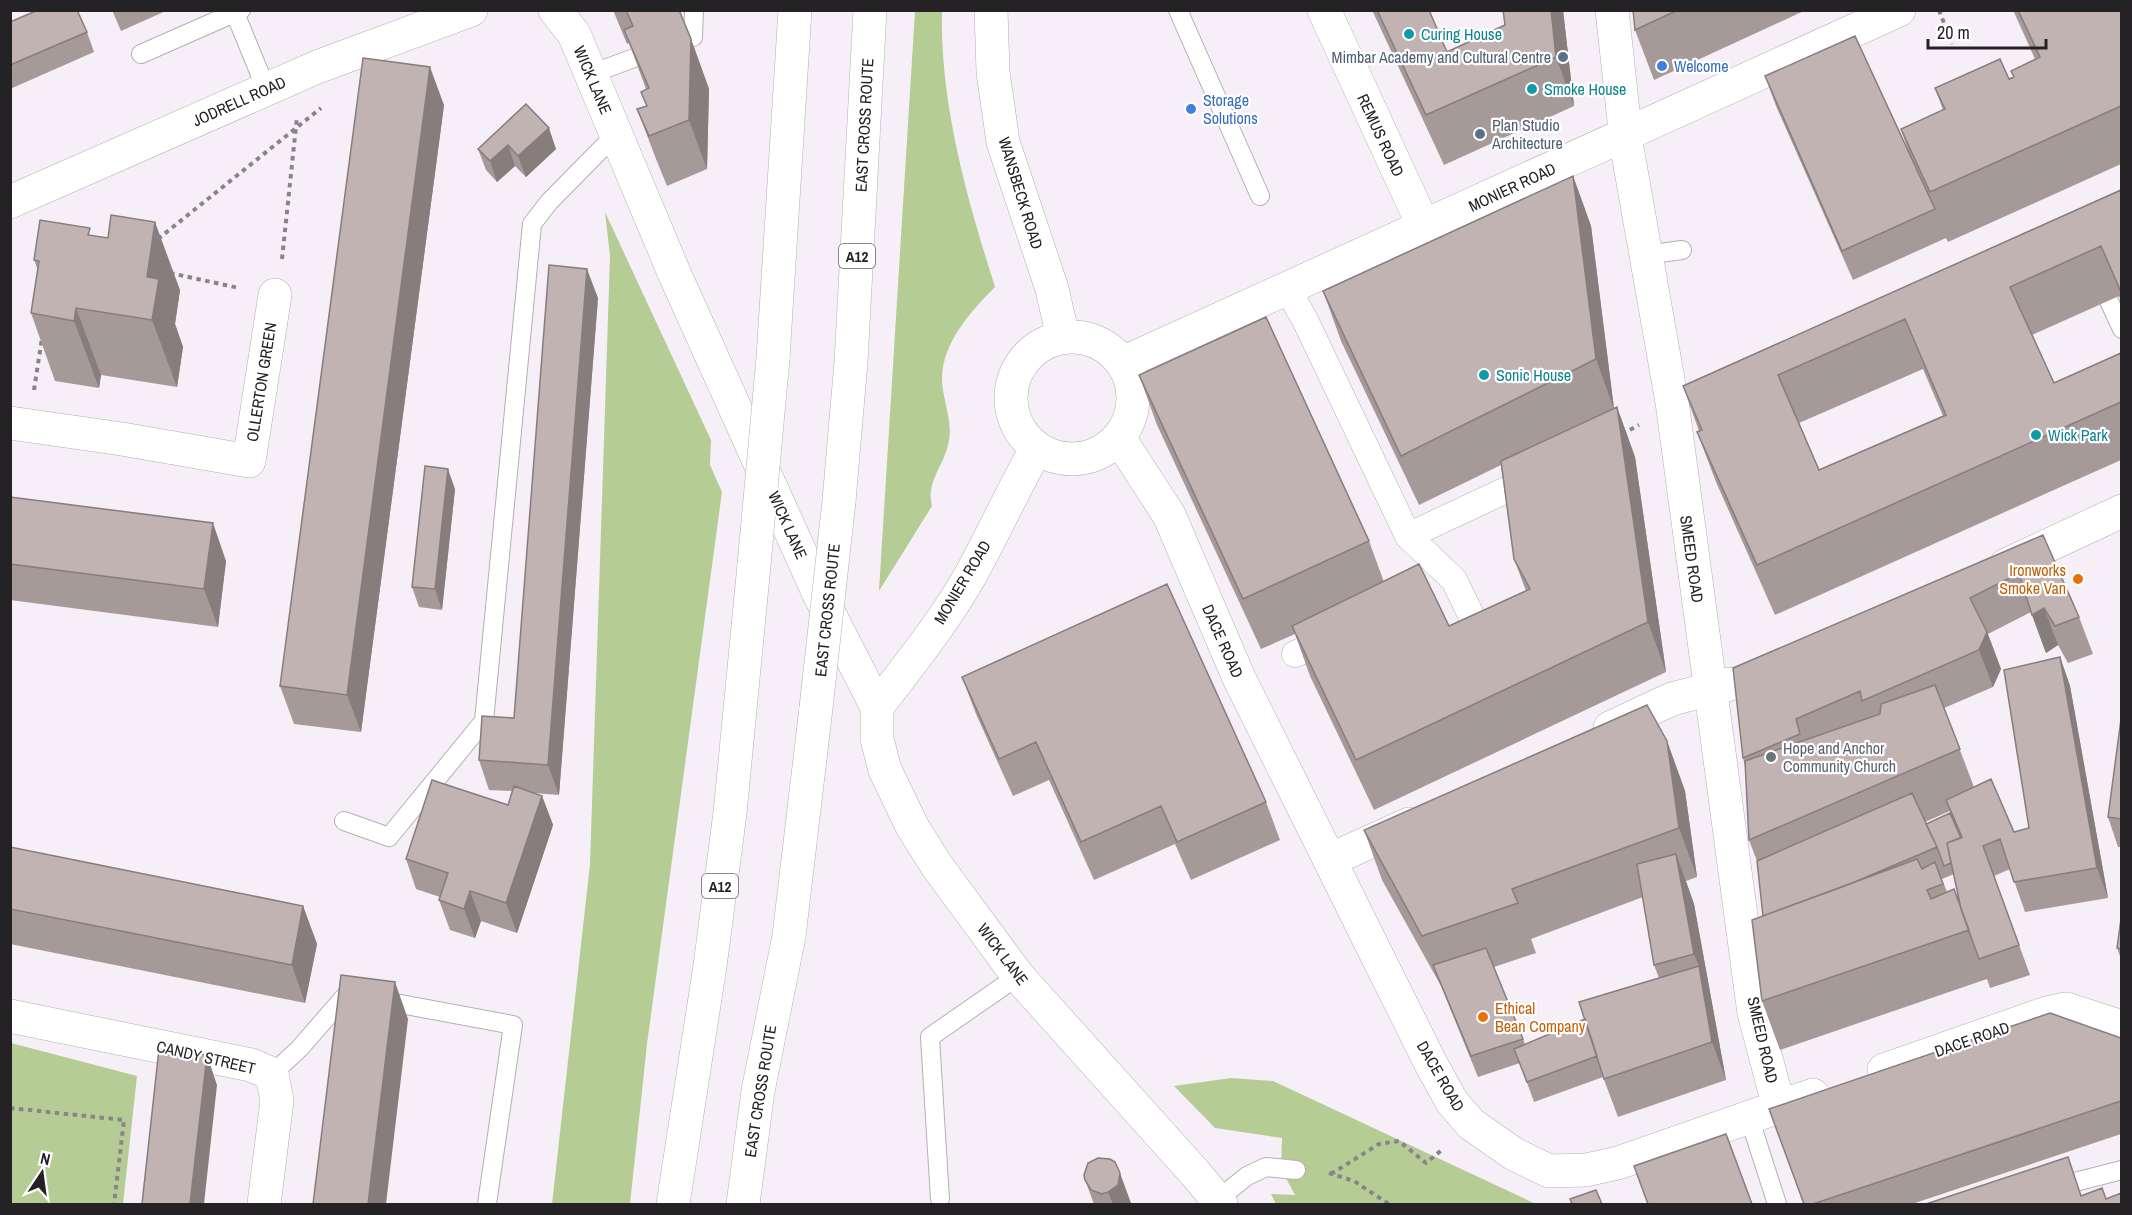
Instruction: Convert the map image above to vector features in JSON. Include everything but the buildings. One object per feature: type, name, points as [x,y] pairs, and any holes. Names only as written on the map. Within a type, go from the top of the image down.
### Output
[{"type":"main road","name":"JODRELL ROAD","points":[[10,202],[316,66],[471,10]]},
{"type":"main road","name":"WICK LANE","points":[[555,10],[574,34],[675,275],[819,594],[877,707],[877,739],[885,770],[913,828],[937,866],[1018,976],[1219,1202]]},
{"type":"main road","name":"A12","points":[[673,1204],[710,966],[730,813],[773,358],[795,10]]},
{"type":"main road","name":"EAST CROSS ROUTE","points":[[743,1204],[758,1091],[789,936],[839,501],[851,362],[870,10]]},
{"type":"main road","name":"WANSBECK ROAD","points":[[991,10],[993,72],[1003,142],[1052,289],[1063,338]]},
{"type":"main road","name":"REMUS ROAD","points":[[1324,10],[1424,227]]},
{"type":"main road","name":"SMEED ROAD","points":[[1612,10],[1625,135],[1645,255],[1684,399],[1710,690],[1754,1013],[1764,1112]]},
{"type":"main road","name":"MONIER ROAD","points":[[1125,362],[1288,290],[1899,10]]},
{"type":"main road","name":"OLLERTON GREEN","points":[[20,424],[249,461],[275,295]]},
{"type":"main road","points":[[1080,337],[1097,342],[1125,362],[1134,398],[1130,420],[1119,438],[1103,452],[1072,460],[1036,449],[1017,426],[1011,406],[1011,392],[1016,373],[1029,354],[1041,345],[1063,338],[1080,337]]},
{"type":"main road","name":"DACE ROAD","points":[[1119,438],[1169,515],[1239,678],[1452,1102],[1471,1124],[1514,1154],[1549,1171],[1586,1170],[1618,1163],[2047,1013],[2066,1009],[2121,1027]]},
{"type":"main road","name":"MONIER ROAD","points":[[877,707],[966,582],[1036,449]]},
{"type":"main road","points":[[1983,575],[2121,511]]},
{"type":"main road","points":[[1587,740],[1672,699],[1710,690],[1754,675]]},
{"type":"main road","points":[[1330,860],[1438,810]]},
{"type":"main road","name":"CANDY STREET","points":[[10,1016],[250,1065],[272,1074],[277,1101],[264,1204]]},
{"type":"street","points":[[1288,290],[1305,320],[1408,536],[1485,644]]},
{"type":"street","points":[[1408,536],[1555,467]]},
{"type":"street","points":[[1295,654],[1353,628]]},
{"type":"lane","points":[[669,46],[693,37],[694,10]]},
{"type":"lane","points":[[1178,10],[1260,196]]},
{"type":"lane","points":[[141,54],[238,12],[266,89]]},
{"type":"lane","points":[[591,75],[642,55]]},
{"type":"lane","points":[[344,821],[389,837],[484,722],[532,224],[549,202],[616,134]]},
{"type":"lane","points":[[1645,255],[1682,250]]},
{"type":"lane","points":[[2109,301],[2121,329]]},
{"type":"lane","points":[[940,1199],[930,1037],[1018,976]]},
{"type":"lane","points":[[272,1074],[299,1049],[347,994],[513,1025],[488,1204]]},
{"type":"lane","points":[[1764,1112],[1760,1146],[1777,1204]]},
{"type":"lane","points":[[1219,1202],[1247,1176],[1266,1167],[1296,1170]]},
{"type":"lane","points":[[2043,1191],[2121,1170]]},
{"type":"path","points":[[1939,10],[1952,44]]},
{"type":"path","points":[[161,271],[275,295],[283,252],[298,110],[316,66]]},
{"type":"path","points":[[154,242],[324,106]]},
{"type":"path","points":[[20,424],[43,331]]},
{"type":"path","points":[[1618,436],[1638,426]]},
{"type":"path","points":[[10,1108],[124,1120],[114,1204]]},
{"type":"path","points":[[1389,1204],[1354,1181],[1331,1174],[1379,1144],[1399,1141],[1426,1163],[1439,1153]]},
{"type":"green space","points":[[915,11],[942,11],[946,81],[957,151],[995,287],[974,309],[949,347],[942,375],[949,438],[946,453],[931,489],[932,506],[879,591]]},
{"type":"green space","points":[[605,212],[711,440],[710,465],[722,492],[647,1044],[630,1204],[552,1204],[590,864],[610,256]]},
{"type":"green space","points":[[11,1043],[137,1076],[123,1204],[11,1204]]},
{"type":"green space","points":[[1231,1078],[1273,1081],[1536,1204],[1276,1204],[1271,1194],[1295,1195],[1281,1169],[1282,1138],[1215,1128],[1174,1086]]},
{"type":"place","name":"Curing House","points":[[1409,34]]},
{"type":"place","name":"Mimbar Academy and Cultural Centre","points":[[1563,57]]},
{"type":"place","name":"Welcome","points":[[1662,66]]},
{"type":"place","name":"Smoke House","points":[[1532,89]]},
{"type":"place","name":"Storage Solutions","points":[[1191,109]]},
{"type":"place","name":"Plan Studio Architecture","points":[[1480,134]]},
{"type":"place","name":"Sonic House","points":[[1484,375]]},
{"type":"place","name":"Wick Park","points":[[2036,435]]},
{"type":"place","name":"Ironworks Smoke Van","points":[[2078,579]]},
{"type":"place","name":"Hope and Anchor Community Church","points":[[1771,757]]},
{"type":"place","name":"Ethical Bean Company","points":[[1483,1017]]}]
